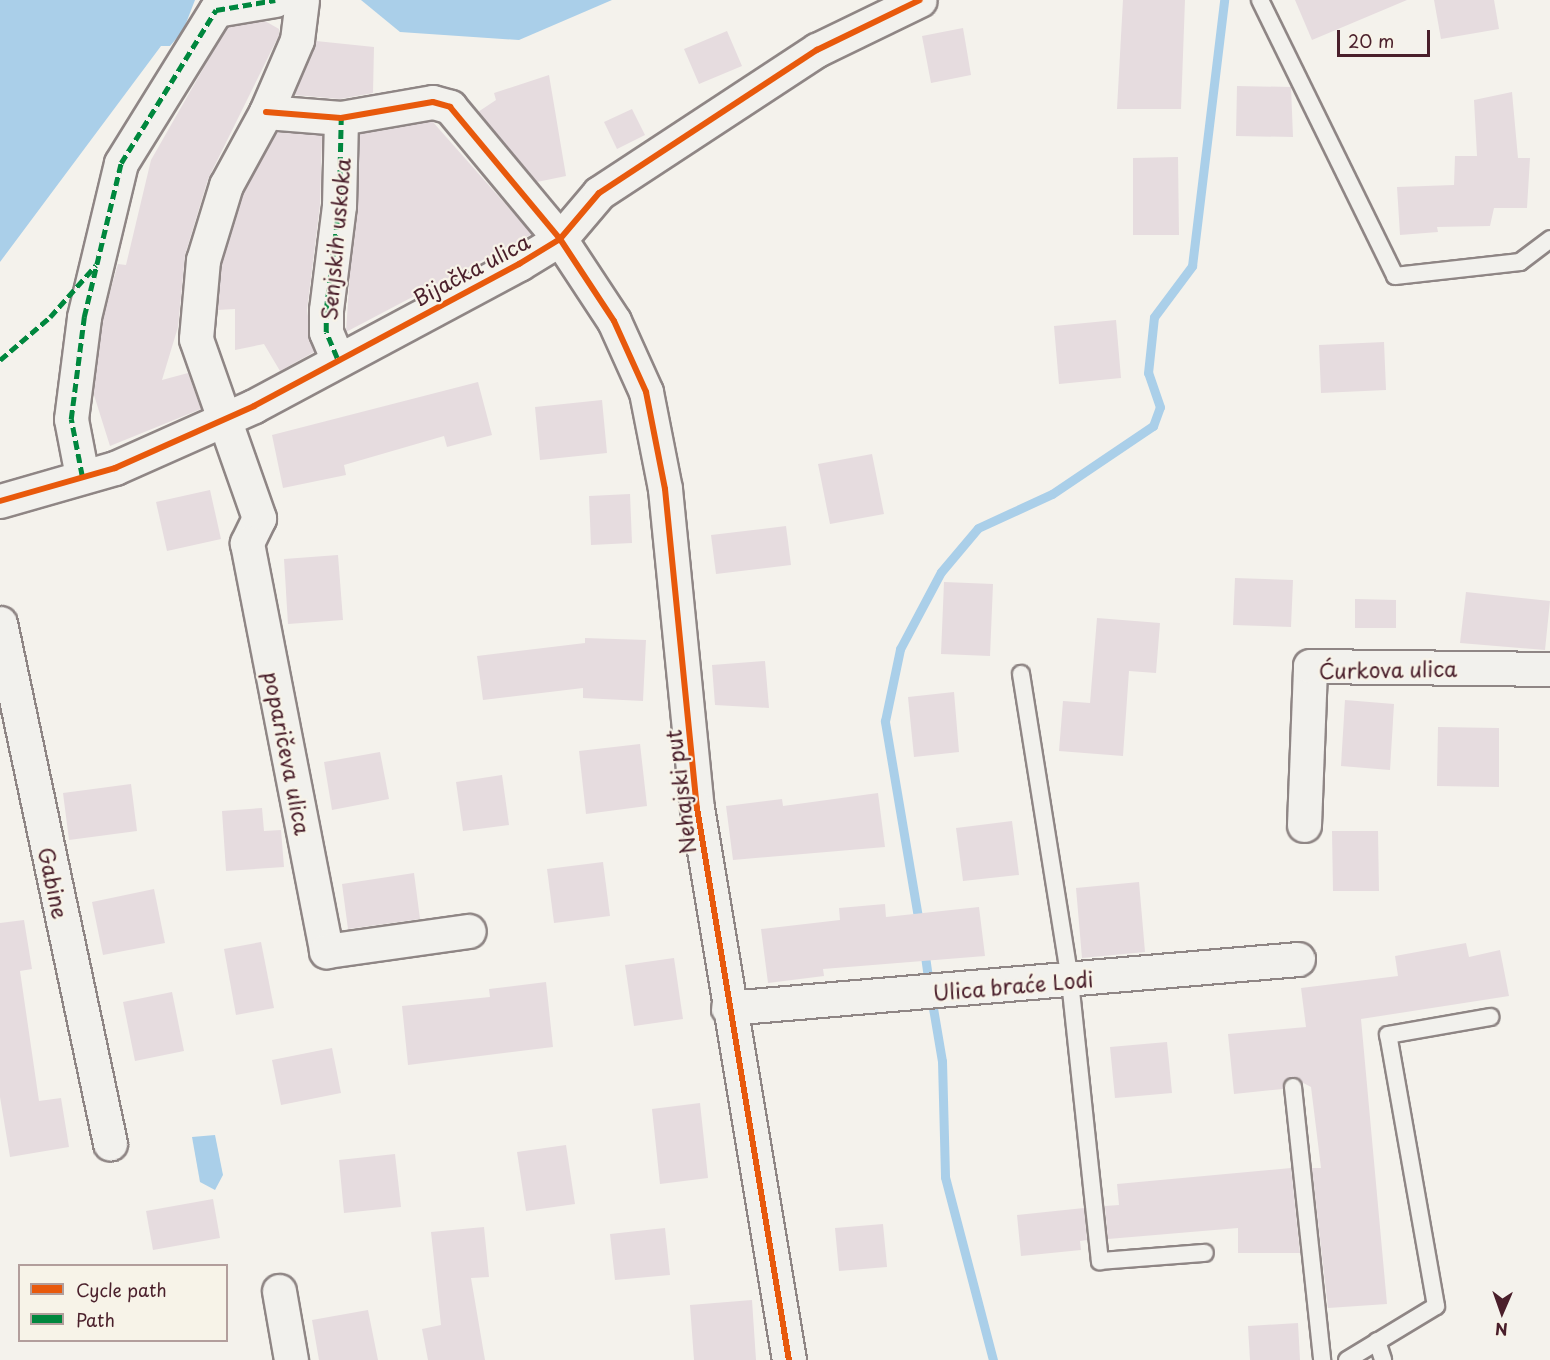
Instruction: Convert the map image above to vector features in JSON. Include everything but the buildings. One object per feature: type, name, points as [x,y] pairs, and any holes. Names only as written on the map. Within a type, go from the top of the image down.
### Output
[{"type":"street","points":[[82,476],[71,419],[84,317],[121,163],[216,10],[275,0]]},
{"type":"street","points":[[220,420],[196,339],[203,260],[226,185],[266,112],[297,40],[302,0]]},
{"type":"street","name":"Bijačka ulica","points":[[0,501],[115,468],[220,420],[560,239],[599,193],[817,50],[920,0]]},
{"type":"street","name":"Nehajski put","points":[[266,112],[342,118],[433,102],[450,107],[560,239],[614,321],[646,392],[665,489],[697,808],[728,1008],[789,1360]]},
{"type":"street","name":"Senjskih uskoka","points":[[336,358],[326,310],[339,206],[342,118]]},
{"type":"street","name":"poparičeva ulica","points":[[220,420],[259,518],[247,543],[326,951],[469,931]]},
{"type":"street","name":"Gabine","points":[[0,623],[110,1143]]},
{"type":"street","name":"Ćurkova ulica","points":[[1304,825],[1310,666],[1550,669]]},
{"type":"street","name":"Ulica braće Lodi","points":[[728,1008],[1070,981],[1298,959]]},
{"type":"street","points":[[279,1291],[291,1360]]},
{"type":"lane","points":[[1260,0],[1395,276],[1520,262],[1550,239]]},
{"type":"lane","points":[[1020,674],[1070,981],[1100,1261],[1204,1253]]},
{"type":"lane","points":[[1347,1360],[1436,1306],[1388,1035],[1490,1017]]},
{"type":"lane","points":[[1293,1088],[1322,1360]]},
{"type":"lane","points":[[1377,1341],[1383,1360]]},
{"type":"water","points":[[0,0],[195,0],[183,31],[170,46],[161,46],[0,262]]},
{"type":"water","points":[[361,0],[612,0],[519,40],[400,32]]},
{"type":"water","points":[[215,1135],[223,1175],[215,1190],[200,1182],[192,1137]]},
{"type":"waterway","points":[[919,923],[885,721],[900,649],[941,572],[978,528],[1052,494],[1153,426],[1160,407],[1148,373],[1154,317],[1192,266],[1224,0]]},
{"type":"waterway","points":[[924,949],[928,976]]},
{"type":"waterway","points":[[933,1008],[942,1061],[945,1177],[993,1360]]},
{"type":"marked path","points":[[82,476],[71,419],[84,317],[121,163],[216,10],[275,0]]},
{"type":"marked path","points":[[337,358],[326,332],[326,310],[339,206],[341,118]]},
{"type":"marked path","points":[[0,360],[50,317],[96,265]]},
{"type":"cycle path","points":[[0,501],[115,468],[254,406],[519,264],[560,239],[599,193],[817,50],[920,0]]},
{"type":"cycle path","points":[[266,112],[341,118],[433,102],[450,107],[560,239],[614,321],[646,392],[665,489],[697,808],[789,1360]]}]
